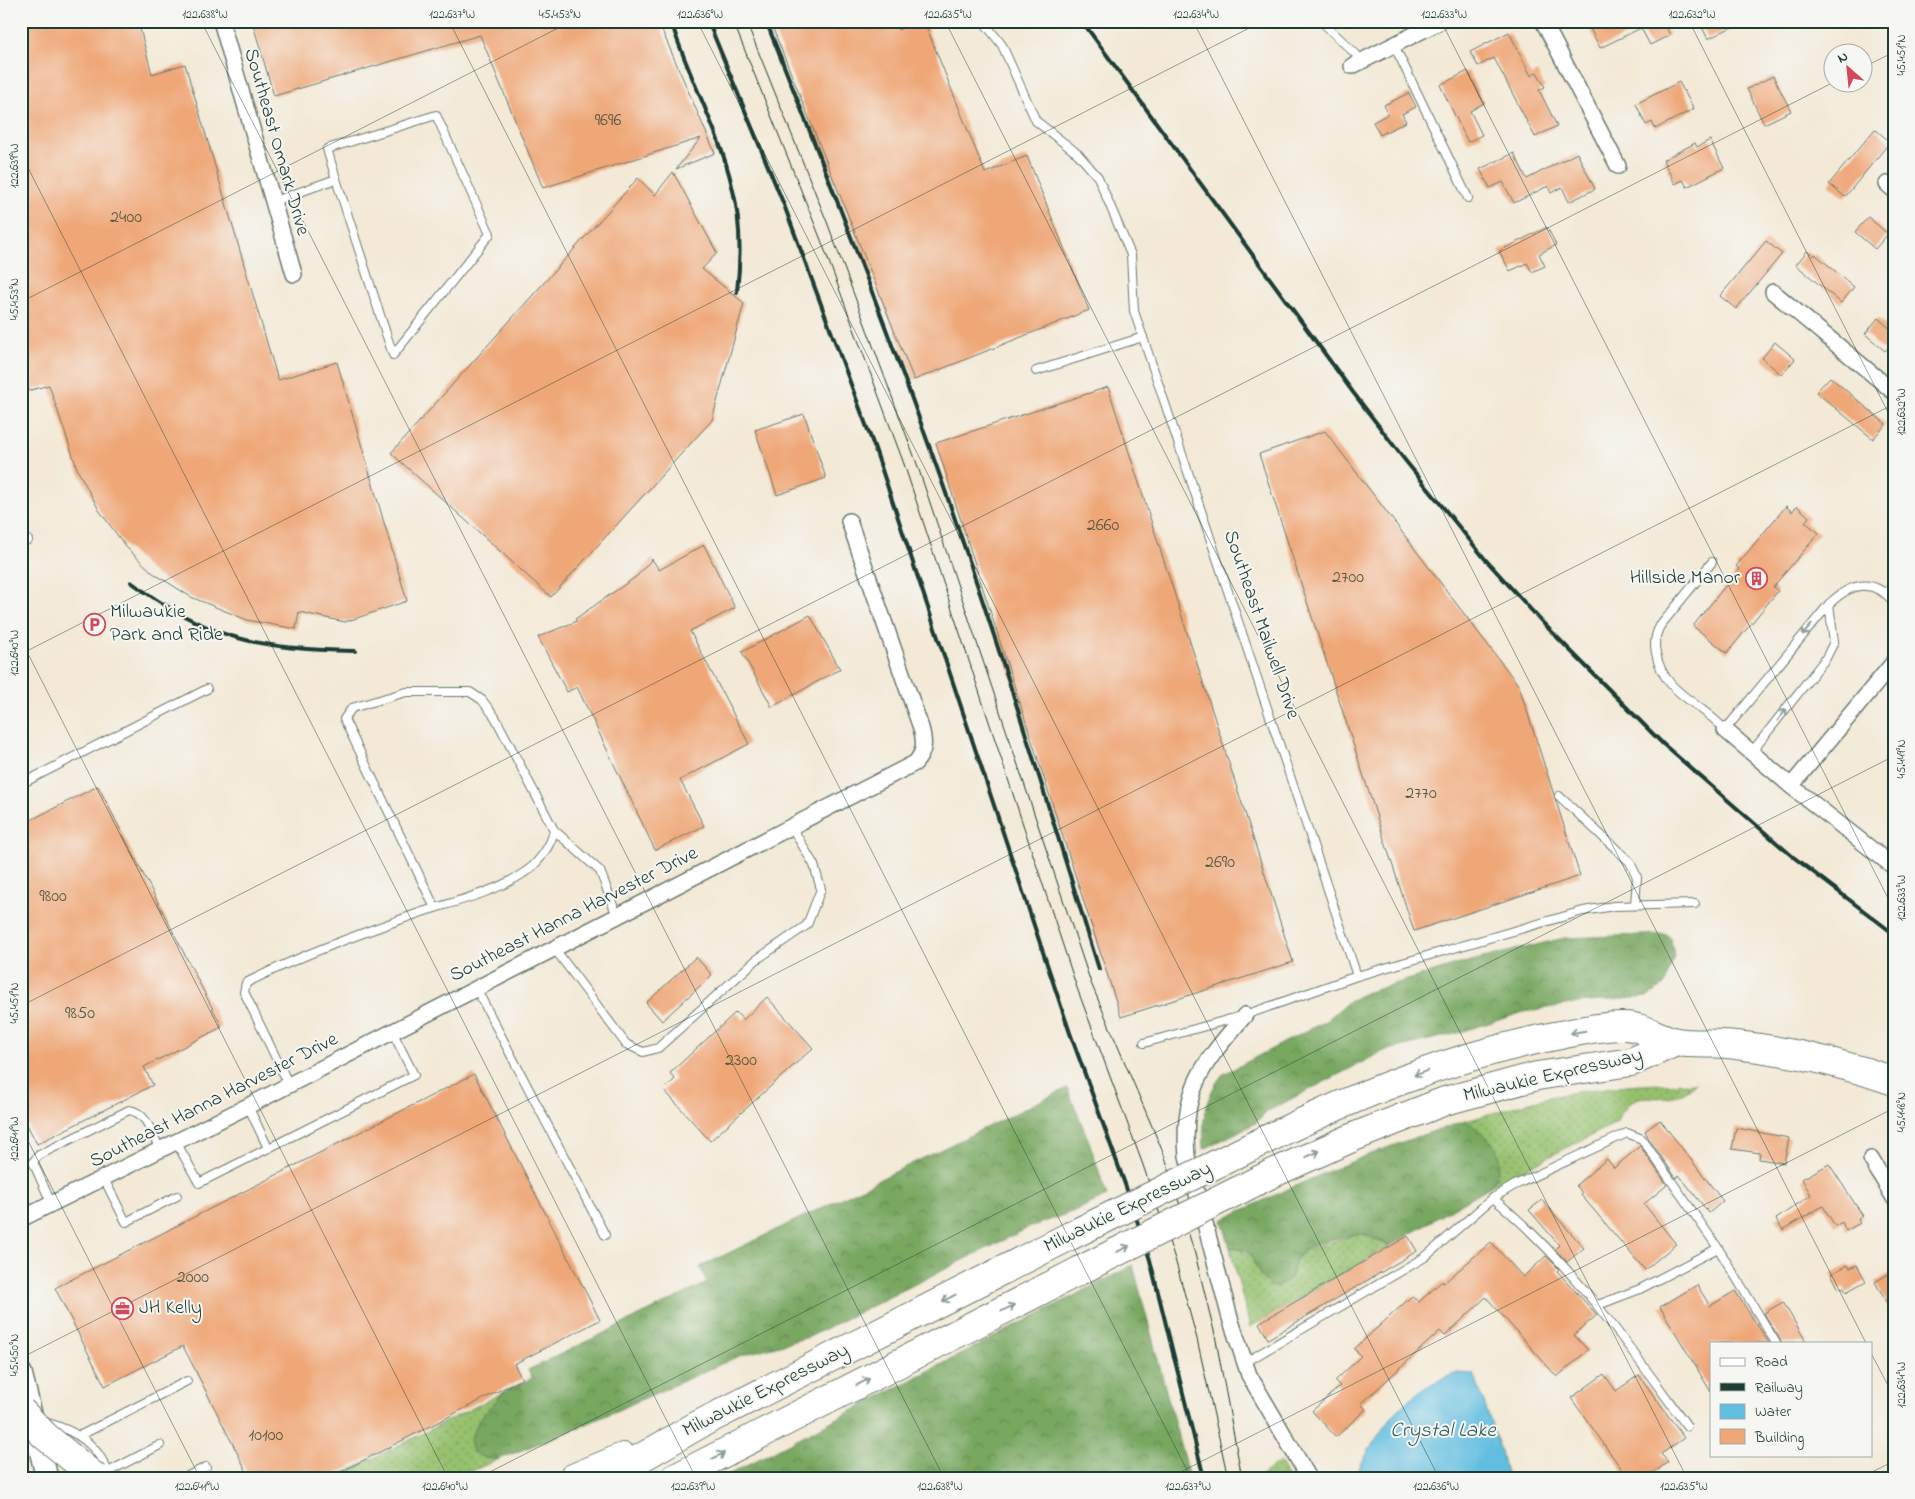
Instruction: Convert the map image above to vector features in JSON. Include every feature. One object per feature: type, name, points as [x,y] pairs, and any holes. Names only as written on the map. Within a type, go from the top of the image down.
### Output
[{"type":"highway","name":"Milwaukie Expressway","points":[[606,1478],[698,1425],[1070,1236],[1304,1121],[1393,1083],[1476,1055],[1514,1045],[1580,1032],[1627,1026],[1676,1042],[1726,1043],[1775,1049],[1822,1059],[1894,1081]]},
{"type":"highway","name":"Milwaukie Expressway","points":[[675,1478],[1079,1271],[1269,1176],[1356,1136],[1444,1101],[1537,1076],[1631,1062],[1676,1042]]},
{"type":"highway","points":[[27,1415],[45,1436],[105,1476]]},
{"type":"highway","points":[[573,1478],[698,1425]]},
{"type":"street","name":"Southeast Omark Drive","points":[[221,21],[294,274]]},
{"type":"street","points":[[1357,64],[1441,21]]},
{"type":"street","points":[[1543,21],[1618,166]]},
{"type":"street","points":[[1773,292],[1894,392]]},
{"type":"street","name":"Southeast Hanna Harvester Drive","points":[[21,1219],[290,1085],[915,763],[925,741],[849,520]]},
{"type":"street","points":[[1791,786],[1894,662]]},
{"type":"street","points":[[1725,730],[1791,786],[1894,867]]},
{"type":"street","points":[[1245,1015],[1207,1060],[1192,1089],[1186,1138],[1187,1156],[1230,1318],[1247,1369],[1310,1478]]},
{"type":"street","points":[[1871,1159],[1894,1198]]},
{"type":"street","points":[[21,1373],[27,1415],[47,1478]]},
{"type":"lane","name":"Southeast Mailwell Drive","points":[[983,21],[1002,45],[1036,122],[1078,154],[1098,176],[1131,254],[1133,266],[1132,300],[1143,338],[1357,976]]},
{"type":"lane","points":[[1321,21],[1357,64]]},
{"type":"lane","points":[[1394,45],[1468,198]]},
{"type":"lane","points":[[436,115],[490,234],[393,355],[336,179],[327,149],[436,115]]},
{"type":"lane","points":[[272,202],[336,179]]},
{"type":"lane","points":[[1036,371],[1143,338]]},
{"type":"lane","points":[[1712,562],[1660,626],[1656,633],[1655,647],[1658,664],[1664,677],[1694,706],[1714,716],[1725,730],[1829,604],[1842,592],[1856,586],[1872,586],[1886,594],[1894,602]]},
{"type":"lane","points":[[1886,594],[1894,585]]},
{"type":"lane","points":[[1751,753],[1826,658],[1834,642],[1829,604]]},
{"type":"lane","points":[[21,784],[207,689]]},
{"type":"lane","points":[[435,908],[344,719],[352,708],[406,692],[470,692],[482,700],[495,717],[554,830],[600,871],[617,916]]},
{"type":"lane","points":[[1559,796],[1630,862],[1637,877],[1635,905]]},
{"type":"lane","points":[[554,948],[626,1044],[644,1052],[658,1048],[756,960],[807,925],[821,889],[814,865],[792,826]]},
{"type":"lane","points":[[290,1085],[244,992],[246,983],[280,966],[344,939],[498,886],[529,869],[553,838],[554,830]]},
{"type":"lane","points":[[1144,1043],[1245,1015],[1357,976],[1583,911],[1635,905],[1696,904]]},
{"type":"lane","points":[[476,988],[605,1235]]},
{"type":"lane","points":[[176,1142],[199,1183],[414,1075],[392,1031]]},
{"type":"lane","points":[[248,1106],[268,1148]]},
{"type":"lane","points":[[52,1205],[33,1162],[39,1155],[129,1110],[137,1111],[143,1116],[160,1151]]},
{"type":"lane","points":[[1247,1369],[1425,1257],[1492,1198],[1627,1133],[1642,1139],[1718,1248],[1775,1342]]},
{"type":"lane","points":[[104,1179],[126,1222],[177,1196]]},
{"type":"lane","points":[[1492,1198],[1523,1223],[1598,1305],[1687,1426]]},
{"type":"lane","points":[[1598,1305],[1640,1289],[1718,1248]]},
{"type":"lane","points":[[81,1435],[187,1381]]},
{"type":"lane","points":[[27,1415],[81,1435],[96,1452],[105,1476],[160,1445]]},
{"type":"lane","points":[[184,1478],[206,1467]]},
{"type":"green space","points":[[1667,934],[1671,939],[1674,956],[1665,984],[1648,997],[1577,1003],[1524,1012],[1454,1034],[1384,1051],[1268,1111],[1256,1123],[1204,1149],[1203,1129],[1208,1101],[1211,1092],[1222,1075],[1327,1020],[1349,1001],[1365,993],[1463,963],[1564,938]]},
{"type":"green space","points":[[1696,1083],[1682,1093],[1669,1097],[1644,1097],[1631,1102],[1616,1123],[1489,1187],[1499,1173],[1466,1121],[1533,1101],[1590,1090],[1625,1086]]},
{"type":"green space","points":[[1067,1088],[1090,1144],[1107,1196],[1072,1212],[1030,1227],[809,1337],[739,1356],[571,1431],[499,1459],[484,1458],[473,1452],[470,1440],[479,1420],[504,1392],[532,1378],[528,1370],[707,1283],[700,1267]]},
{"type":"green space","points":[[1466,1121],[1484,1135],[1496,1149],[1499,1157],[1499,1166],[1496,1176],[1489,1187],[1391,1245],[1368,1235],[1354,1234],[1315,1245],[1304,1250],[1299,1255],[1286,1282],[1271,1287],[1261,1277],[1250,1254],[1246,1250],[1230,1248],[1222,1220],[1373,1153]]},
{"type":"green space","points":[[1360,1233],[1379,1242],[1391,1245],[1250,1327],[1230,1248],[1248,1253],[1256,1264],[1261,1277],[1290,1279],[1296,1259],[1305,1250]]},
{"type":"green space","points":[[1133,1265],[1189,1478],[722,1478]]},
{"type":"green space","points":[[504,1392],[479,1420],[484,1458],[499,1459],[456,1478],[335,1478]]},
{"type":"green space","points":[[1280,1462],[1289,1478],[1257,1478]]},
{"type":"water","name":"Crystal Lake","points":[[1458,1373],[1474,1374],[1501,1451],[1507,1478],[1359,1478],[1358,1470],[1367,1454],[1387,1423],[1398,1410],[1424,1388]]},
{"type":"building","points":[[21,21],[138,21],[152,74],[185,64],[278,380],[337,362],[407,601],[345,622],[299,612],[296,629],[247,620],[191,597],[153,573],[126,547],[99,510],[78,471],[49,385],[24,392],[21,384]]},
{"type":"building","points":[[252,21],[658,21],[715,153],[676,169],[701,138],[543,188],[480,35],[274,96]]},
{"type":"building","points":[[770,21],[894,21],[898,30],[918,21],[924,21],[985,173],[1027,156],[1089,310],[914,380]]},
{"type":"building","points":[[1586,21],[1663,21],[1670,35],[1650,45],[1641,28],[1600,48]]},
{"type":"building","points":[[1699,21],[1744,21],[1708,39]]},
{"type":"building","points":[[1509,32],[1531,76],[1537,72],[1545,87],[1539,90],[1557,126],[1535,137],[1494,58],[1478,66],[1470,52]]},
{"type":"building","points":[[1468,71],[1484,103],[1470,111],[1482,135],[1468,142],[1440,85]]},
{"type":"building","points":[[1773,76],[1791,111],[1764,124],[1747,89]]},
{"type":"building","points":[[1679,82],[1694,109],[1655,129],[1652,122],[1646,125],[1636,104]]},
{"type":"building","points":[[1409,93],[1416,107],[1402,114],[1406,122],[1380,135],[1373,122],[1388,114],[1384,105]]},
{"type":"building","points":[[1875,129],[1890,142],[1845,197],[1829,184]]},
{"type":"building","points":[[1710,140],[1724,168],[1687,187],[1683,180],[1675,184],[1663,160],[1695,143],[1697,147]]},
{"type":"building","points":[[1514,153],[1527,179],[1577,153],[1595,189],[1569,202],[1562,187],[1551,193],[1548,186],[1514,203],[1503,182],[1490,188],[1480,169]]},
{"type":"building","points":[[673,172],[717,253],[702,269],[744,303],[712,420],[551,597],[391,453],[638,178],[655,195]]},
{"type":"building","points":[[1868,217],[1888,234],[1875,249],[1855,232]]},
{"type":"building","points":[[1547,227],[1556,245],[1539,254],[1545,266],[1532,272],[1527,263],[1510,271],[1499,251]]},
{"type":"building","points":[[1766,241],[1782,254],[1736,309],[1720,296]]},
{"type":"building","points":[[1807,251],[1813,256],[1815,254],[1854,287],[1841,303],[1796,265]]},
{"type":"building","points":[[1878,318],[1894,332],[1894,341],[1885,351],[1865,334]]},
{"type":"building","points":[[1775,342],[1795,359],[1782,375],[1762,358]]},
{"type":"building","points":[[1830,377],[1886,424],[1873,439],[1816,392]]},
{"type":"building","points":[[1108,387],[1293,962],[1121,1017],[936,443]]},
{"type":"building","points":[[804,414],[826,478],[777,495],[755,430]]},
{"type":"building","points":[[1325,431],[1519,686],[1580,876],[1414,931],[1259,454]]},
{"type":"building","name":"Hillside Manor","points":[[1786,506],[1792,512],[1797,506],[1809,517],[1805,522],[1819,533],[1773,587],[1778,591],[1727,653],[1693,626],[1739,569],[1736,566]]},
{"type":"building","points":[[704,545],[735,608],[690,631],[749,744],[680,780],[704,826],[655,850],[577,687],[567,692],[538,637],[577,621],[575,619],[637,576],[652,559],[659,570]]},
{"type":"building","points":[[810,615],[840,669],[772,707],[742,652]]},
{"type":"building","points":[[98,786],[222,1027],[144,1067],[153,1085],[37,1144],[21,1113],[21,825]]},
{"type":"building","points":[[696,957],[712,975],[662,1021],[646,1003]]},
{"type":"building","points":[[767,997],[813,1048],[710,1141],[664,1090],[675,1079],[670,1073],[736,1012],[743,1020]]},
{"type":"building","points":[[474,1074],[600,1320],[514,1364],[522,1379],[329,1478],[250,1478],[183,1346],[105,1386],[55,1288]]},
{"type":"building","points":[[1660,1120],[1723,1201],[1709,1213],[1679,1175],[1676,1178],[1649,1139],[1645,1131]]},
{"type":"building","points":[[1736,1128],[1789,1138],[1784,1163],[1759,1159],[1760,1153],[1732,1149]]},
{"type":"building","points":[[1640,1146],[1667,1185],[1644,1204],[1676,1244],[1645,1270],[1581,1195],[1582,1193],[1576,1185],[1607,1159],[1614,1168]]},
{"type":"building","points":[[1829,1164],[1863,1216],[1858,1219],[1860,1223],[1846,1231],[1842,1222],[1835,1226],[1823,1206],[1783,1230],[1776,1219],[1811,1195],[1802,1179]]},
{"type":"building","points":[[1542,1200],[1584,1248],[1567,1262],[1555,1249],[1559,1245],[1529,1210]]},
{"type":"building","points":[[1408,1236],[1417,1251],[1268,1339],[1259,1323]]},
{"type":"building","points":[[1491,1242],[1523,1277],[1546,1256],[1559,1269],[1557,1271],[1597,1315],[1574,1335],[1588,1350],[1557,1377],[1486,1297],[1445,1336],[1440,1331],[1361,1404],[1366,1409],[1336,1437],[1312,1411],[1340,1386],[1335,1381],[1361,1356],[1354,1349],[1412,1296],[1419,1302]]},
{"type":"building","points":[[1848,1265],[1850,1268],[1857,1265],[1866,1281],[1846,1292],[1843,1287],[1839,1289],[1831,1274]]},
{"type":"building","points":[[1894,1271],[1894,1316],[1875,1282]]},
{"type":"building","points":[[1697,1285],[1710,1306],[1735,1291],[1768,1342],[1710,1342],[1710,1390],[1660,1307]]},
{"type":"building","points":[[1783,1302],[1806,1342],[1781,1342],[1764,1313]]},
{"type":"building","points":[[1604,1374],[1616,1391],[1639,1375],[1684,1438],[1661,1454],[1668,1462],[1646,1478],[1628,1478],[1571,1398]]},
{"type":"tram line","points":[[733,21],[821,240],[904,464],[1077,988],[1143,1165],[1175,1259],[1197,1339],[1228,1478]]},
{"type":"tram line","points":[[746,21],[827,222],[917,464],[1091,983],[1165,1157],[1195,1254],[1215,1335],[1242,1478]]},
{"type":"railway","points":[[671,21],[719,144],[732,186],[737,212],[739,239],[737,292]]},
{"type":"railway","points":[[708,21],[784,205],[875,449],[1070,1033],[1126,1187],[1150,1260],[1204,1478]]},
{"type":"railway","points":[[766,21],[856,249],[941,479],[1003,662],[1099,969]]},
{"type":"railway","points":[[1082,21],[1352,391],[1485,559],[1543,623],[1663,744],[1792,856],[1894,934]]},
{"type":"railway","points":[[131,582],[159,602],[185,617],[236,638],[290,648],[355,651]]},
{"type":"place","name":"Hillside Manor","points":[[1756,578]]},
{"type":"place","name":"Milwaukie Park and Ride","points":[[94,624]]},
{"type":"place","name":"JH Kelly","points":[[123,1308]]}]
